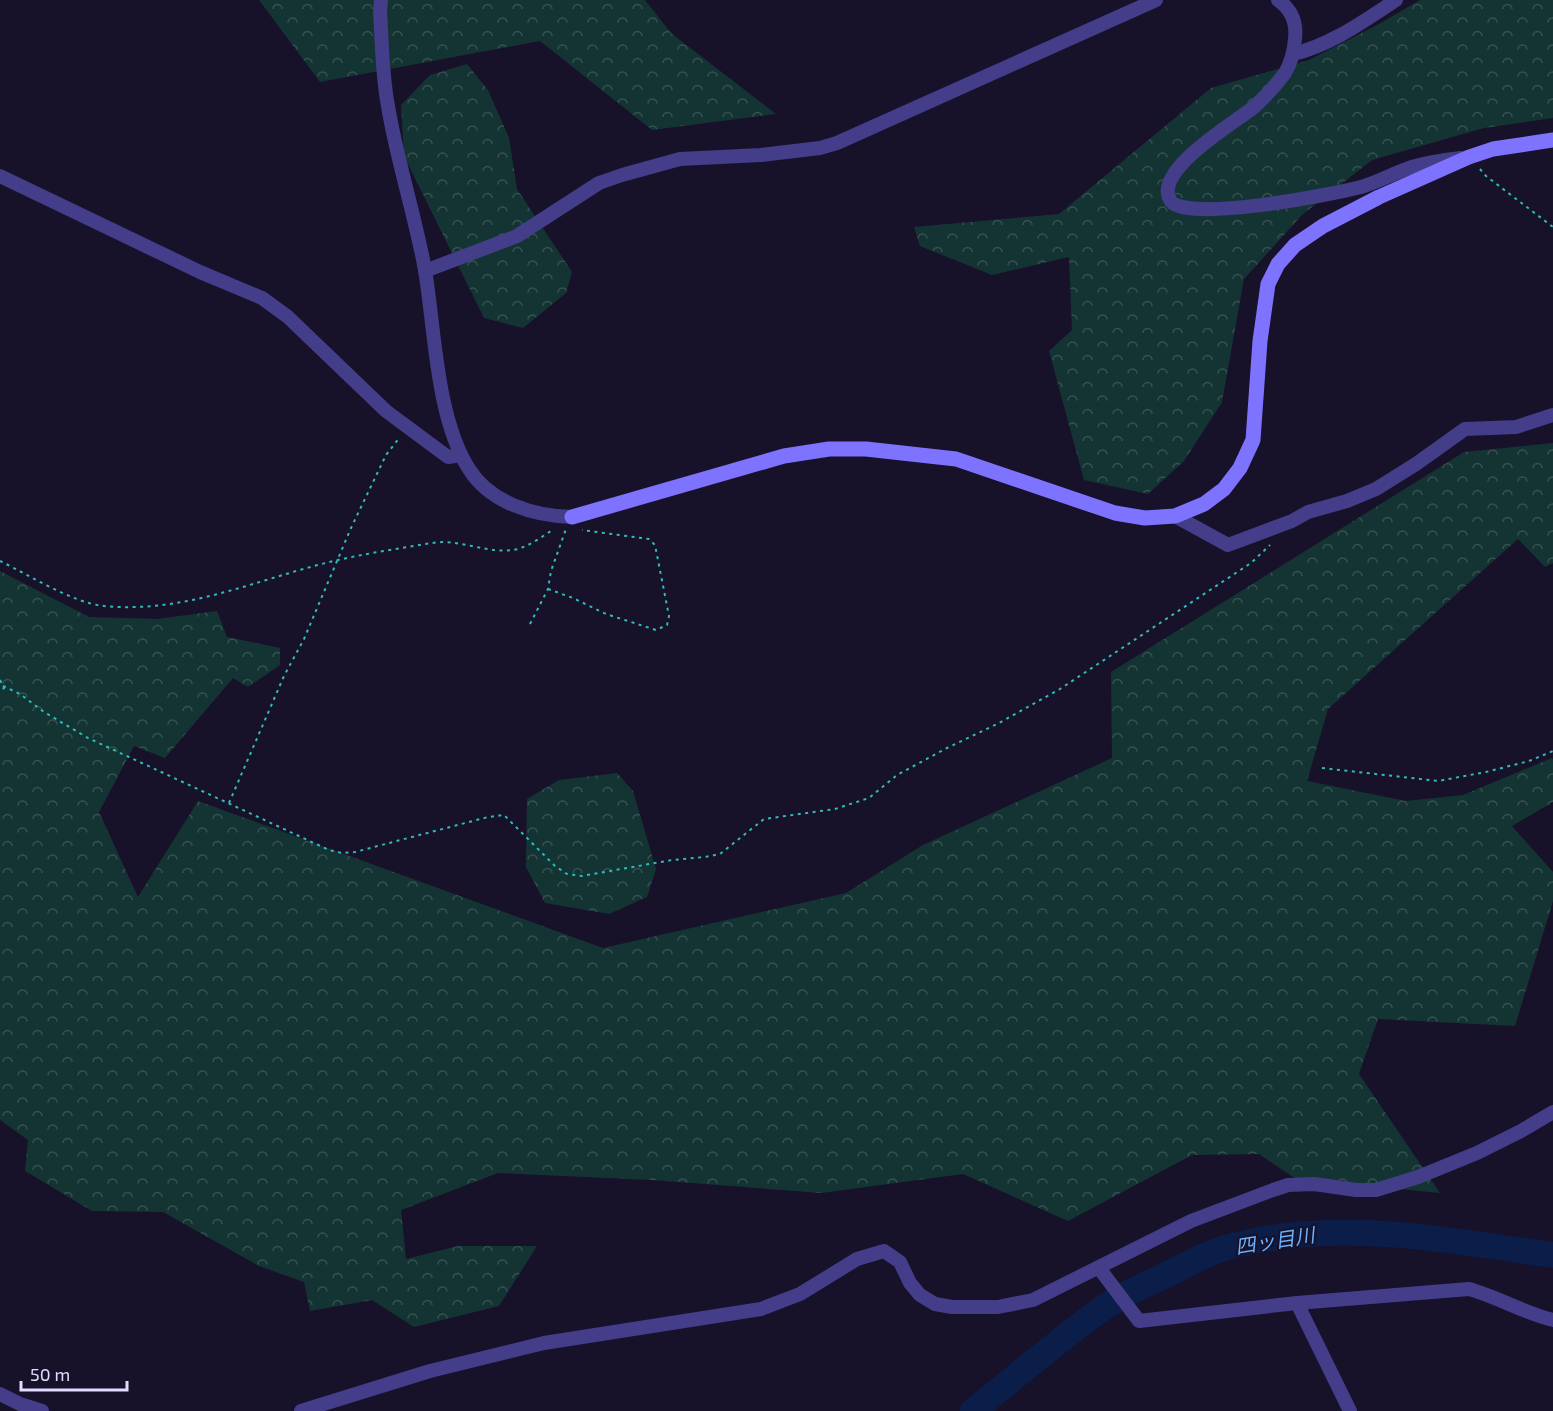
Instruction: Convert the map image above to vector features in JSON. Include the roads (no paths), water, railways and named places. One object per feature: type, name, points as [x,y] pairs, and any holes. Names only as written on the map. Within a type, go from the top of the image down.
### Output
[{"type":"street","points":[[381,0],[380,21],[388,105],[425,272],[440,379],[450,423],[461,455],[470,471],[487,489],[509,504],[532,512],[564,518],[784,456],[829,449],[866,449],[956,459],[1115,513],[1145,518],[1175,516],[1204,504],[1224,489],[1240,468],[1253,440],[1264,304],[1268,284],[1278,264],[1295,245],[1323,226],[1379,197],[1469,157],[1493,149],[1553,140]]},
{"type":"street","points":[[425,272],[517,236],[599,183],[622,175],[680,159],[761,155],[820,148],[837,143],[1156,0]]},
{"type":"street","points":[[1278,0],[1285,5],[1294,22],[1296,32],[1293,54],[1286,72],[1254,106],[1185,160],[1169,184],[1170,200],[1177,206],[1189,209],[1230,208],[1307,199],[1362,186],[1433,161],[1469,157]]},
{"type":"street","points":[[1293,54],[1310,51],[1340,36],[1396,0]]},
{"type":"street","points":[[0,176],[200,272],[262,298],[288,317],[386,411],[448,457],[461,455]]},
{"type":"street","points":[[1175,516],[1228,545],[1292,521],[1308,512],[1347,501],[1376,489],[1465,429],[1516,427],[1553,415]]},
{"type":"street","points":[[301,1411],[430,1371],[544,1343],[761,1309],[800,1294],[857,1259],[884,1251],[900,1262],[910,1283],[934,1304],[952,1307],[998,1307],[1033,1300],[1191,1221],[1288,1185],[1314,1184],[1356,1190],[1376,1190],[1418,1177],[1477,1153],[1553,1112]]},
{"type":"street","points":[[1100,1268],[1139,1321],[1469,1289],[1490,1295],[1536,1316],[1553,1320]]},
{"type":"street","points":[[1297,1304],[1350,1411]]},
{"type":"street","points":[[0,1394],[42,1411]]},
{"type":"waterway","name":"四ッ目川","points":[[973,1411],[1109,1304],[1133,1290],[1219,1250],[1260,1240],[1301,1234],[1343,1233],[1428,1238],[1553,1255]]}]
